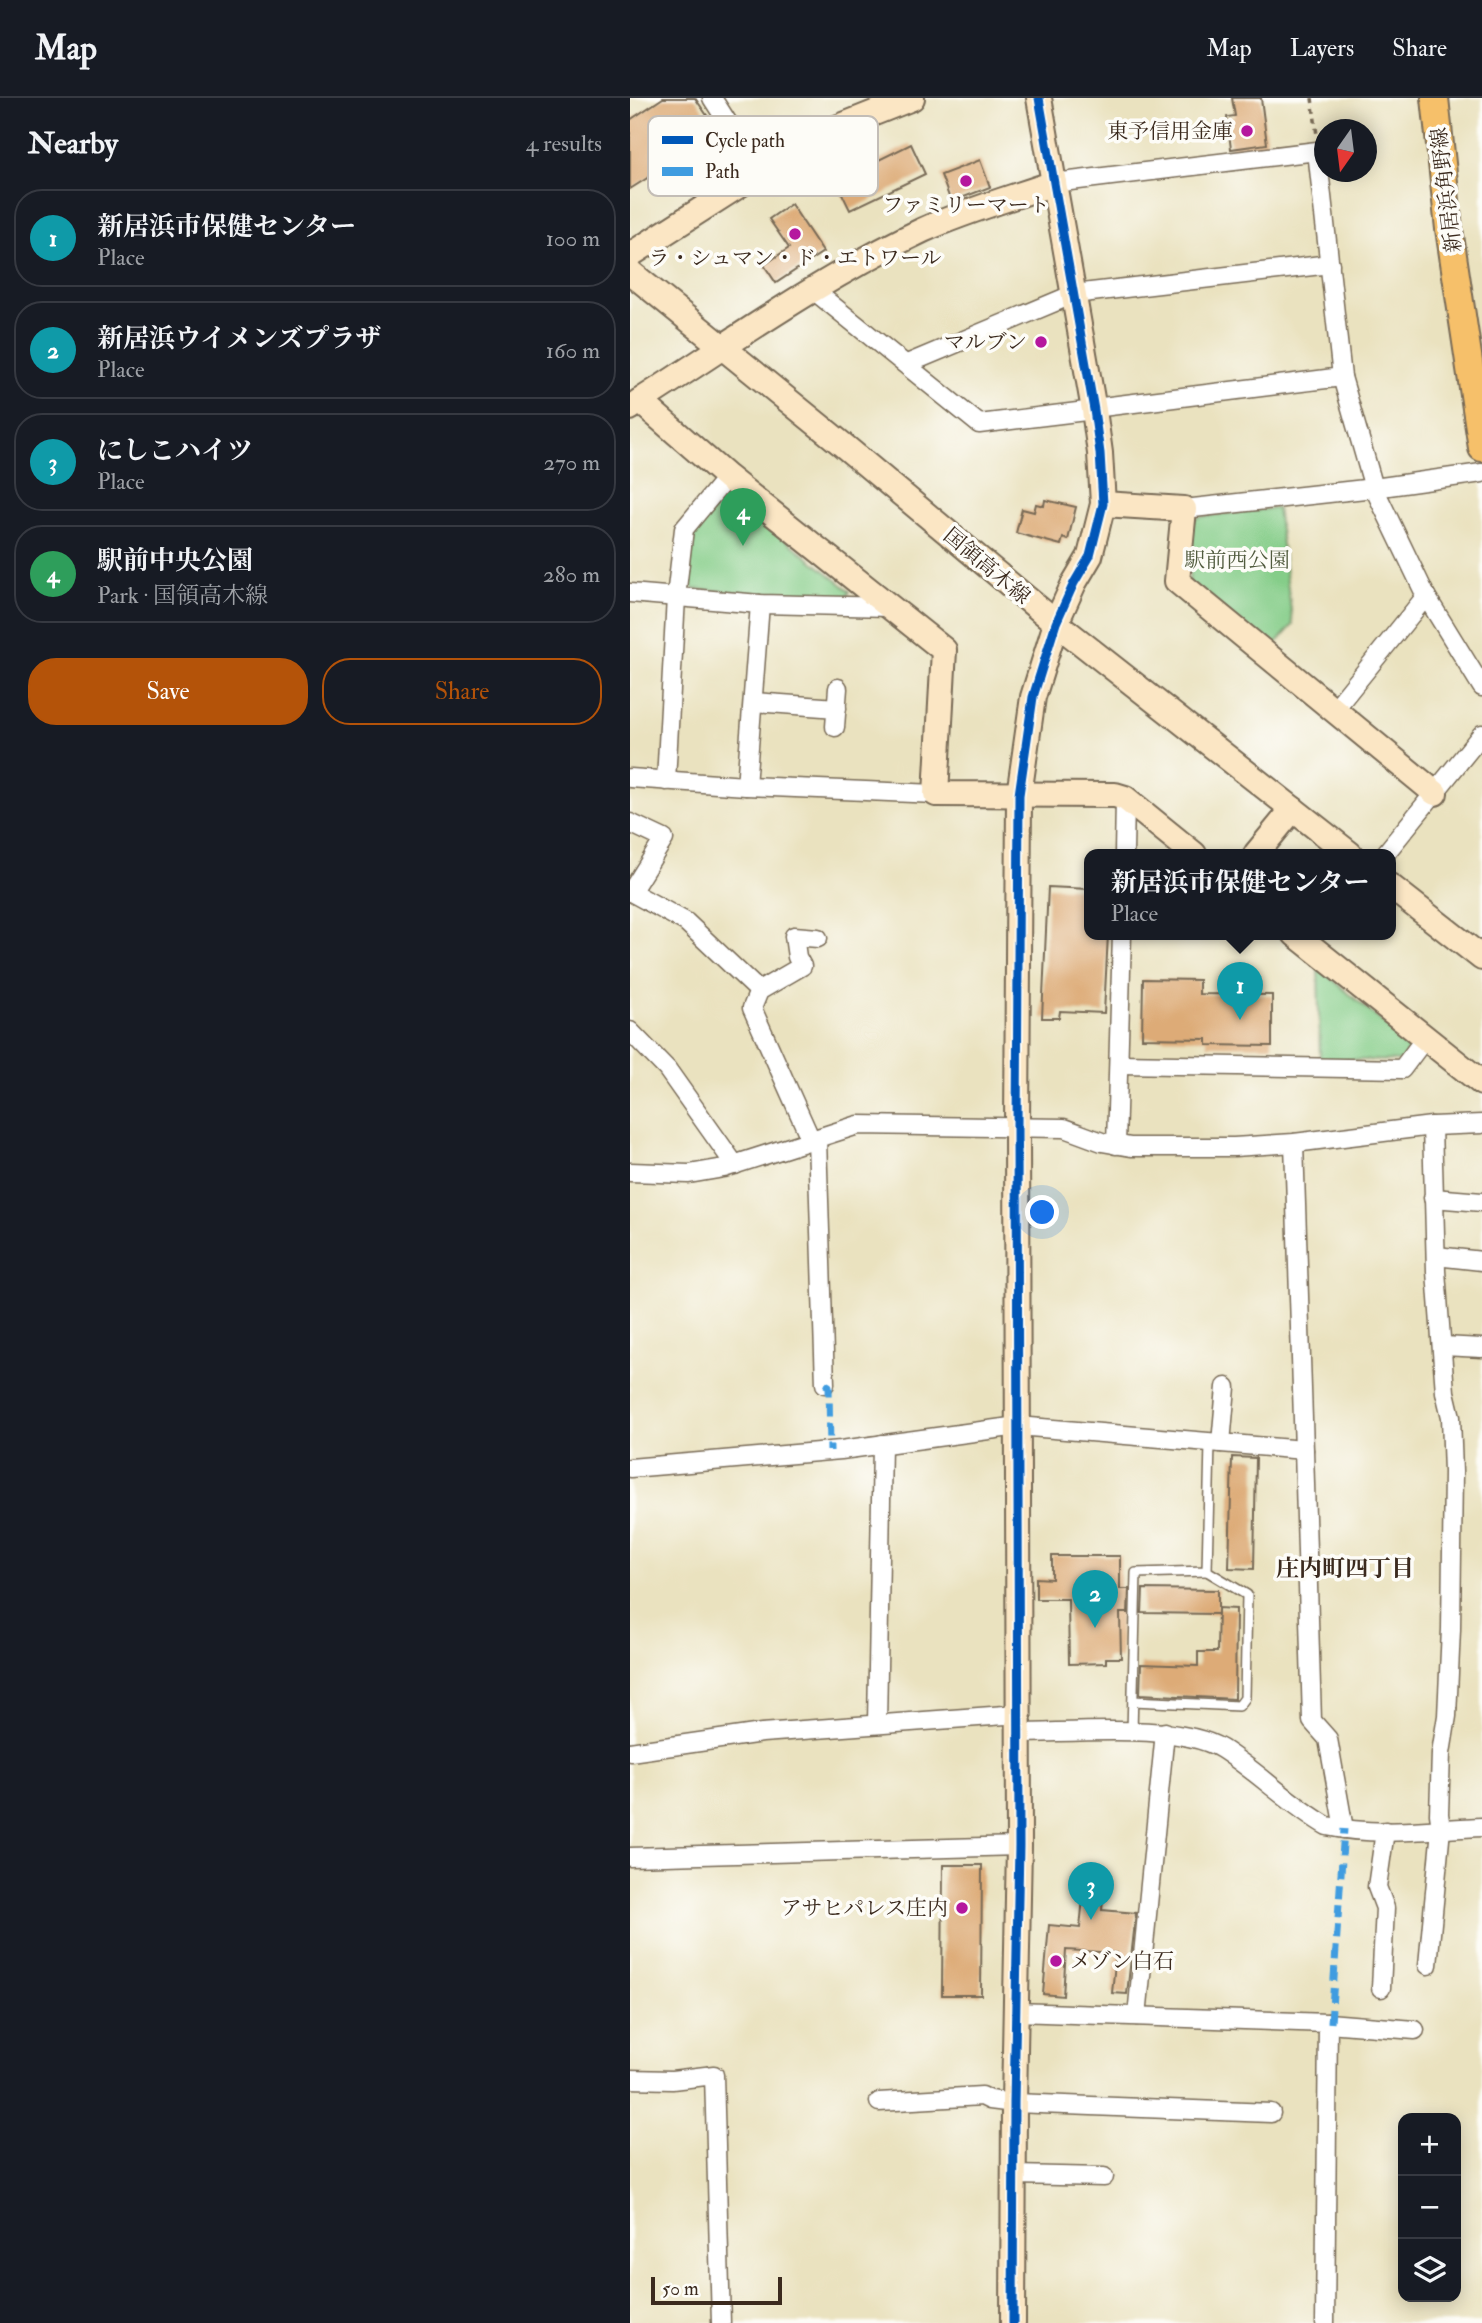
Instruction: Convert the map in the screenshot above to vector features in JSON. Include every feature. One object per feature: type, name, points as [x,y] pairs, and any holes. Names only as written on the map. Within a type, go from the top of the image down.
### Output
[{"type":"main road","name":"新居浜角野線","points":[[1435,98],[1449,229],[1479,410],[1482,448]]},
{"type":"street","points":[[712,98],[724,116]]},
{"type":"street","points":[[867,116],[912,98]]},
{"type":"street","points":[[1013,2323],[1019,1846],[1019,795],[1033,697],[1056,623],[1090,556],[1103,504],[1094,409],[1038,98]]},
{"type":"street","points":[[936,793],[944,650],[635,405],[812,289],[926,229],[1054,183],[1314,151]]},
{"type":"street","points":[[1320,182],[1342,377],[1374,488],[1426,596],[1482,687]]},
{"type":"street","points":[[630,255],[724,196]]},
{"type":"street","points":[[906,365],[1074,294],[1329,264]]},
{"type":"street","name":"国領高木線","points":[[630,272],[1056,623],[1344,849]]},
{"type":"street","points":[[812,289],[979,424],[1342,377]]},
{"type":"street","points":[[1103,504],[1184,509],[1482,473]]},
{"type":"street","points":[[666,781],[676,597],[684,529],[727,477]]},
{"type":"street","points":[[1184,509],[1177,581],[1435,793]]},
{"type":"street","points":[[630,593],[760,604],[890,607]]},
{"type":"street","points":[[1335,710],[1426,596]]},
{"type":"street","points":[[747,786],[760,604]]},
{"type":"street","points":[[753,702],[836,718],[838,688]]},
{"type":"street","points":[[1389,849],[1482,734]]},
{"type":"street","points":[[630,778],[747,786],[936,793],[1115,795],[1125,798],[1188,849]]},
{"type":"street","points":[[1124,849],[1125,798]]},
{"type":"street","points":[[1259,849],[1293,809]]},
{"type":"street","points":[[630,823],[664,839],[631,892],[686,922],[759,991]]},
{"type":"street","points":[[1396,890],[1482,958]]},
{"type":"street","points":[[818,938],[794,936],[797,957],[802,965],[759,991],[752,1008],[814,1140],[825,1384]]},
{"type":"street","points":[[1116,1145],[1122,940]]},
{"type":"street","points":[[1303,940],[1482,1083]]},
{"type":"street","points":[[630,1031],[667,1069],[735,1165]]},
{"type":"street","points":[[1119,1064],[1402,1069],[1426,1037]]},
{"type":"street","points":[[630,1172],[689,1174],[735,1165],[858,1125],[1064,1128],[1116,1145],[1131,1147],[1234,1147],[1294,1143],[1432,1126],[1482,1124]]},
{"type":"street","points":[[1428,1965],[1441,1829],[1439,1814],[1447,1703],[1453,1524],[1451,1417],[1445,1392],[1436,1256],[1432,1126]]},
{"type":"street","points":[[1294,1143],[1312,1721],[1328,1739],[1344,1829]]},
{"type":"street","points":[[1433,1198],[1482,1202]]},
{"type":"street","points":[[1436,1256],[1482,1261]]},
{"type":"street","points":[[1443,1346],[1482,1348]]},
{"type":"street","points":[[1216,1443],[1226,1387]]},
{"type":"street","points":[[630,1468],[882,1444],[1018,1426],[1304,1450]]},
{"type":"street","points":[[877,1724],[882,1444]]},
{"type":"street","points":[[630,1752],[762,1733],[877,1724],[1019,1723],[1165,1732],[1221,1748],[1327,1826],[1385,1831],[1482,1828]]},
{"type":"street","points":[[1137,2016],[1165,1732]]},
{"type":"street","points":[[1381,1988],[1385,1908],[1377,1887],[1385,1831]]},
{"type":"street","points":[[630,1857],[1019,1846]]},
{"type":"street","points":[[1016,2012],[1328,2023],[1415,2030]]},
{"type":"street","points":[[1325,2323],[1328,2023]]},
{"type":"street","points":[[630,2079],[672,2080],[714,2075],[721,2323]]},
{"type":"street","points":[[879,2102],[982,2096],[990,2100],[1014,2103],[1270,2113]]},
{"type":"street","points":[[1014,2175],[1104,2177]]},
{"type":"lane","points":[[1207,1571],[1216,1443]]},
{"type":"lane","points":[[1132,1732],[1136,1573],[1207,1571],[1247,1595],[1245,1698],[1239,1706],[1133,1702]]},
{"type":"path","points":[[1312,98],[1315,119]]},
{"type":"green space","points":[[722,494],[729,494],[850,591],[846,600],[693,589],[688,581],[694,533]]},
{"type":"green space","name":"駅前西公園","points":[[1277,508],[1293,625],[1272,648],[1189,583],[1191,524],[1198,517]]},
{"type":"green space","points":[[1318,967],[1410,1046],[1402,1061],[1320,1059]]},
{"type":"building","points":[[663,98],[695,98],[707,116],[648,116],[648,178],[630,189],[630,120]]},
{"type":"building","name":"東予信用金庫","points":[[1232,98],[1261,98],[1267,144],[1231,149],[1227,117],[1235,116]]},
{"type":"building","points":[[911,144],[925,174],[850,210],[843,196],[878,196],[878,160]]},
{"type":"building","name":"ファミリーマート","points":[[980,160],[990,187],[951,202],[941,175]]},
{"type":"building","name":"ラ・シュマン・ド・エトワール","points":[[791,204],[823,252],[776,283],[764,265],[789,248],[769,219]]},
{"type":"building","points":[[1045,500],[1076,507],[1068,540],[1063,538],[1061,545],[1016,533],[1022,509],[1034,512],[1036,504],[1044,506]]},
{"type":"building","points":[[1048,887],[1084,889],[1084,940],[1108,940],[1104,1013],[1060,1011],[1059,1018],[1042,1018]]},
{"type":"building","points":[[1143,979],[1199,980],[1199,994],[1272,995],[1272,1046],[1207,1045],[1207,1039],[1142,1038]]},
{"type":"building","points":[[1232,1457],[1256,1458],[1254,1569],[1229,1568]]},
{"type":"building","points":[[1052,1556],[1120,1556],[1120,1589],[1129,1589],[1128,1613],[1120,1613],[1121,1658],[1106,1658],[1106,1663],[1069,1664],[1068,1599],[1036,1599],[1036,1578],[1052,1579]]},
{"type":"building","points":[[1143,1589],[1218,1590],[1218,1614],[1142,1613]]},
{"type":"building","points":[[1218,1608],[1236,1609],[1235,1699],[1140,1694],[1141,1664],[1198,1666],[1198,1652],[1217,1652]]},
{"type":"building","name":"アサヒパレス庄内","points":[[943,1865],[982,1865],[981,1995],[942,1995]]},
{"type":"building","points":[[1084,1888],[1104,1889],[1102,1910],[1136,1913],[1127,1994],[1112,1993],[1116,1953],[1066,1950],[1063,1996],[1043,1994],[1049,1925],[1080,1928]]},
{"type":"marked path","points":[[825,1384],[829,1386],[830,1451]]},
{"type":"marked path","points":[[1331,2023],[1344,1829]]},
{"type":"cycle path","points":[[1013,2323],[1019,1846],[1019,795],[1033,697],[1056,623],[1090,556],[1103,504],[1094,410],[1039,98]]},
{"type":"place","name":"東予信用金庫","points":[[1247,131]]},
{"type":"place","name":"ファミリーマート","points":[[966,181]]},
{"type":"place","name":"ラ・シュマン・ド・エトワール","points":[[795,234]]},
{"type":"place","name":"マルブン","points":[[1041,342]]},
{"type":"place","name":"駅前中央公園","points":[[743,546]]},
{"type":"place","name":"新居浜市保健センター","points":[[1240,1020]]},
{"type":"place","name":"新居浜ウイメンズプラザ","points":[[1095,1628]]},
{"type":"place","name":"アサヒパレス庄内","points":[[962,1908]]},
{"type":"place","name":"にしこハイツ","points":[[1091,1920]]},
{"type":"place","name":"メゾン白石","points":[[1056,1961]]},
{"type":"district","name":"庄内町四丁目","points":[[1345,1568]]}]
